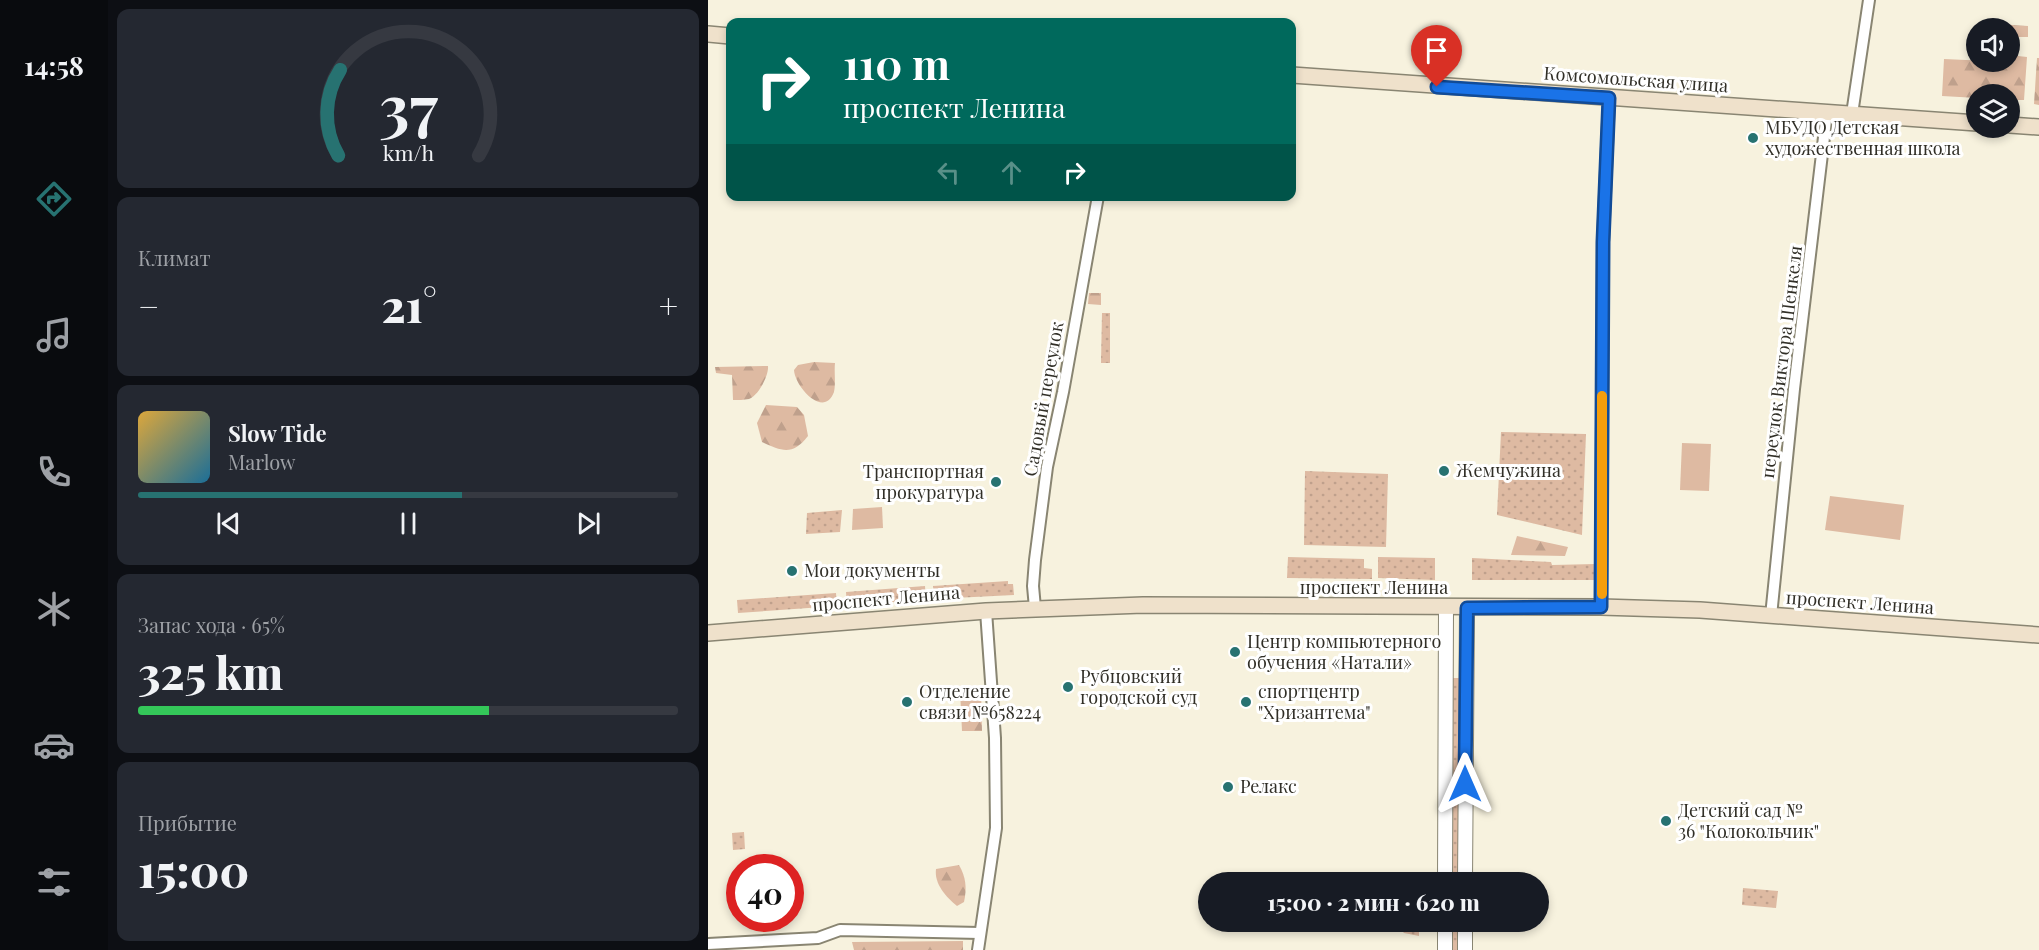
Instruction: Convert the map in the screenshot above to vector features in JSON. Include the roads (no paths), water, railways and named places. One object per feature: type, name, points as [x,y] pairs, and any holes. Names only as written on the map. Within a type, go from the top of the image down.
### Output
[{"type":"main road","points":[[708,34],[726,36]]},
{"type":"main road","name":"Комсомольская улица","points":[[1296,75],[1966,122]]},
{"type":"main road","points":[[2020,126],[2039,127]]},
{"type":"main road","name":"проспект Ленина","points":[[708,633],[986,610],[1143,605],[1601,607],[1700,610],[2039,635]]},
{"type":"street","points":[[1852,114],[1869,0]]},
{"type":"street","points":[[1601,607],[1603,242],[1609,98]]},
{"type":"street","name":"переулок Виктора Шенкеля","points":[[1771,616],[1794,389],[1827,112]]},
{"type":"street","name":"Садовый переулок","points":[[1035,608],[1033,586],[1035,560],[1047,467],[1063,392],[1097,201]]},
{"type":"street","points":[[1445,872],[1446,608]]},
{"type":"street","points":[[1465,872],[1467,608]]},
{"type":"street","points":[[978,950],[996,828],[995,738],[986,610]]},
{"type":"street","points":[[708,944],[818,938],[840,930],[980,933]]},
{"type":"street","points":[[1445,932],[1445,950]]},
{"type":"street","points":[[1465,932],[1466,950]]},
{"type":"place","name":"МБУДО Детская художественная школа","points":[[1753,138]]},
{"type":"place","name":"Жемчужина","points":[[1444,471]]},
{"type":"place","name":"Транспортная прокуратура","points":[[996,482]]},
{"type":"place","name":"Мои документы","points":[[792,571]]},
{"type":"place","name":"Центр компьютерного обучения «Натали»","points":[[1235,652]]},
{"type":"place","name":"Рубцовский городской суд","points":[[1068,687]]},
{"type":"place","name":"Отделение связи №658224","points":[[907,702]]},
{"type":"place","name":"спортцентр \"Хризантема\"","points":[[1246,702]]},
{"type":"place","name":"Релакс","points":[[1228,787]]},
{"type":"place","name":"Детский сад № 36 \"Колокольчик\"","points":[[1666,821]]}]
